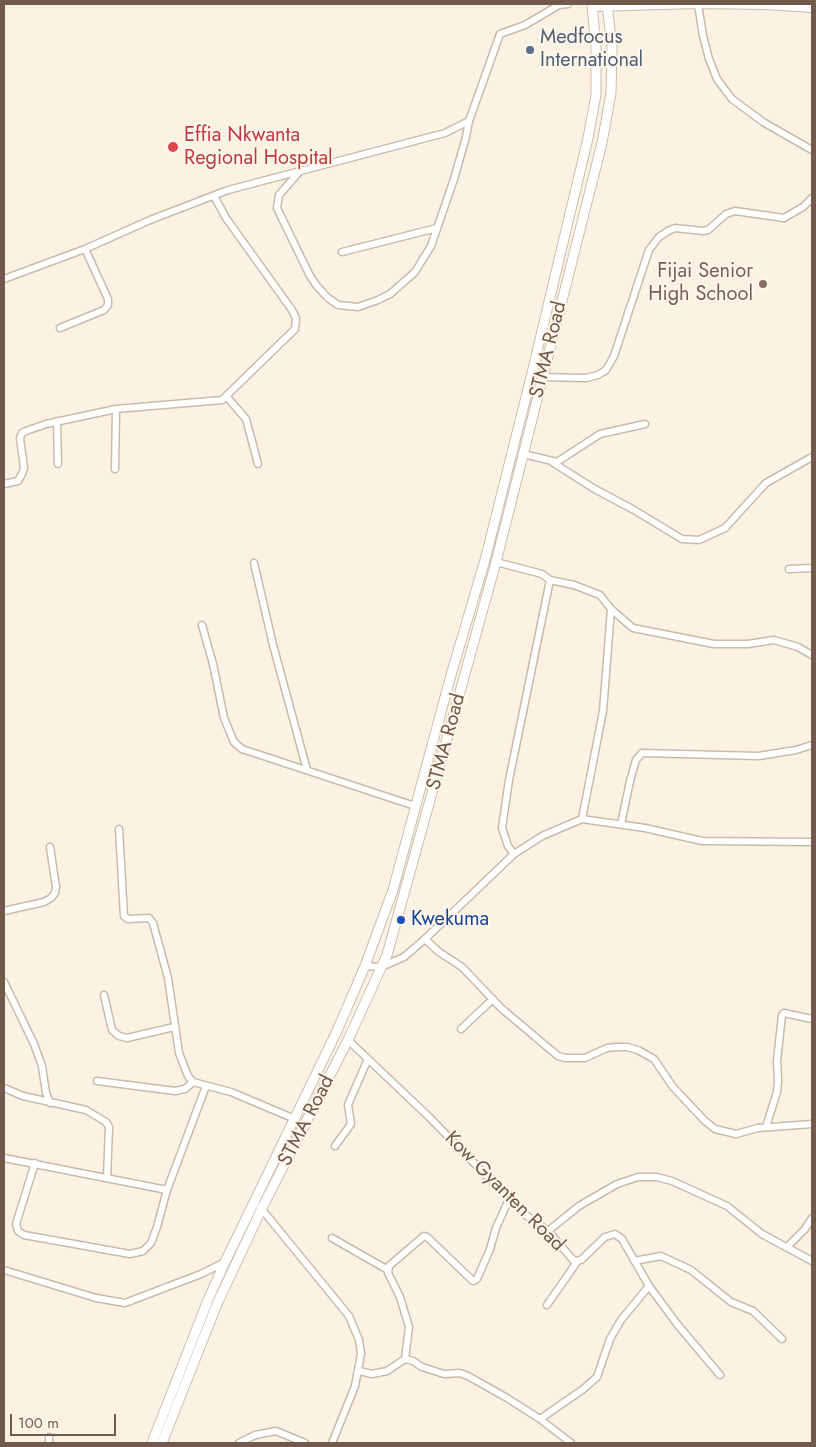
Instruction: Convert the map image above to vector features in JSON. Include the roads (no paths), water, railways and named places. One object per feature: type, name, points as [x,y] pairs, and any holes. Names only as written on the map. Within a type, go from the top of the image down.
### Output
[{"type":"main road","name":"STMA Road","points":[[162,1443],[217,1304],[262,1208],[348,1040],[387,955],[496,562],[602,142],[610,93],[612,47],[608,5]]},
{"type":"main road","name":"STMA Road","points":[[152,1443],[208,1300],[253,1203],[337,1032],[365,966],[393,890],[451,675],[485,560],[588,138],[596,95],[596,48],[592,6]]},
{"type":"street","points":[[300,171],[279,195],[278,208],[316,286],[338,305],[358,307],[390,294],[415,272],[430,246],[466,137],[469,121],[500,34],[525,25],[559,5],[568,4]]},
{"type":"street","points":[[698,4],[709,59],[717,79],[732,99],[763,122],[812,150]]},
{"type":"street","points":[[592,6],[698,4],[812,8]]},
{"type":"street","points":[[4,279],[84,250],[150,220],[214,196],[445,133],[469,121]]},
{"type":"street","points":[[4,484],[18,481],[22,474],[24,468],[20,438],[22,433],[46,424],[116,409],[214,402],[227,397],[234,387],[295,329],[296,318],[236,232],[214,196]]},
{"type":"street","points":[[542,377],[586,378],[598,375],[606,370],[614,356],[649,250],[659,237],[668,231],[674,228],[708,230],[726,214],[735,211],[784,218],[803,207],[812,198]]},
{"type":"street","points":[[342,252],[437,228]]},
{"type":"street","points":[[60,328],[104,310],[108,305],[108,299],[84,250]]},
{"type":"street","points":[[227,397],[246,419],[258,464]]},
{"type":"street","points":[[115,469],[116,409]]},
{"type":"street","points":[[57,422],[58,464]]},
{"type":"street","points":[[552,462],[557,462],[600,434],[645,424]]},
{"type":"street","points":[[523,454],[552,462],[682,539],[700,540],[725,528],[766,482],[812,457]]},
{"type":"street","points":[[496,562],[542,574],[550,580],[574,585],[600,595],[611,609],[629,626],[637,629],[714,644],[748,644],[774,640],[798,647],[812,655]]},
{"type":"street","points":[[254,564],[273,645],[307,770]]},
{"type":"street","points":[[789,569],[812,568]]},
{"type":"street","points":[[514,854],[502,828],[509,780],[550,580]]},
{"type":"street","points":[[582,819],[602,711],[611,609]]},
{"type":"street","points":[[202,625],[213,664],[224,718],[234,742],[242,749],[416,806]]},
{"type":"street","points":[[621,824],[636,760],[642,753],[760,756],[796,750],[812,745]]},
{"type":"street","points":[[365,966],[382,968],[404,956],[425,939],[514,854],[542,836],[582,819],[652,829],[702,841],[751,843],[812,842]]},
{"type":"street","points":[[119,829],[124,916],[128,920],[149,918],[154,923],[168,978],[180,1060],[188,1076],[194,1082],[231,1092],[295,1119]]},
{"type":"street","points":[[4,911],[44,902],[55,893],[56,887],[50,847]]},
{"type":"street","points":[[425,939],[439,952],[462,967],[501,1008],[558,1056],[585,1058],[608,1048],[616,1047],[638,1050],[654,1059],[673,1087],[715,1130],[736,1134],[766,1127],[812,1124]]},
{"type":"street","points":[[4,982],[34,1044],[42,1066],[46,1093],[50,1103]]},
{"type":"street","points":[[104,995],[112,1030],[119,1036],[126,1038],[174,1027]]},
{"type":"street","points":[[461,1029],[493,999]]},
{"type":"street","points":[[766,1127],[777,1092],[777,1061],[782,1015],[786,1013],[812,1019]]},
{"type":"street","name":"Kow Gyanten Road","points":[[348,1040],[429,1117],[524,1214],[548,1231],[574,1261],[581,1260],[606,1237],[615,1234],[622,1239],[649,1286],[677,1324],[720,1375]]},
{"type":"street","points":[[335,1146],[351,1124],[348,1105],[368,1059]]},
{"type":"street","points":[[97,1081],[176,1091],[184,1089],[194,1082]]},
{"type":"street","points":[[35,1163],[16,1224],[18,1231],[24,1235],[130,1254],[143,1251],[158,1228],[167,1190],[206,1086]]},
{"type":"street","points":[[4,1088],[23,1096],[86,1110],[106,1122],[109,1127],[107,1178]]},
{"type":"street","points":[[4,1158],[167,1190]]},
{"type":"street","points":[[548,1231],[579,1206],[618,1184],[638,1176],[657,1177],[672,1181],[727,1206],[762,1234],[788,1246],[812,1261]]},
{"type":"street","points":[[359,1370],[372,1374],[387,1371],[405,1359],[409,1327],[400,1297],[388,1273],[389,1266],[424,1236],[470,1279],[473,1281],[477,1279],[509,1199]]},
{"type":"street","points":[[253,1203],[262,1208],[349,1316],[359,1340],[361,1354],[355,1386],[332,1443]]},
{"type":"street","points":[[788,1246],[806,1229],[812,1218]]},
{"type":"street","points":[[332,1238],[388,1270]]},
{"type":"street","points":[[634,1260],[660,1256],[690,1270],[732,1302],[753,1311],[782,1339]]},
{"type":"street","points":[[4,1270],[96,1298],[125,1303],[202,1274],[225,1262]]},
{"type":"street","points":[[547,1305],[577,1262]]},
{"type":"street","points":[[540,1420],[582,1390],[596,1377],[610,1339],[621,1320],[649,1286]]},
{"type":"street","points":[[405,1359],[444,1374],[460,1373],[468,1376],[507,1398],[571,1443]]},
{"type":"street","points":[[239,1443],[255,1434],[276,1431],[305,1443]]},
{"type":"place","name":"Medfocus International","points":[[530,50]]},
{"type":"place","name":"Effia Nkwanta Regional Hospital","points":[[173,147]]},
{"type":"place","name":"Fijai Senior High School","points":[[763,284]]},
{"type":"place","name":"Kwekuma","points":[[401,920]]}]
